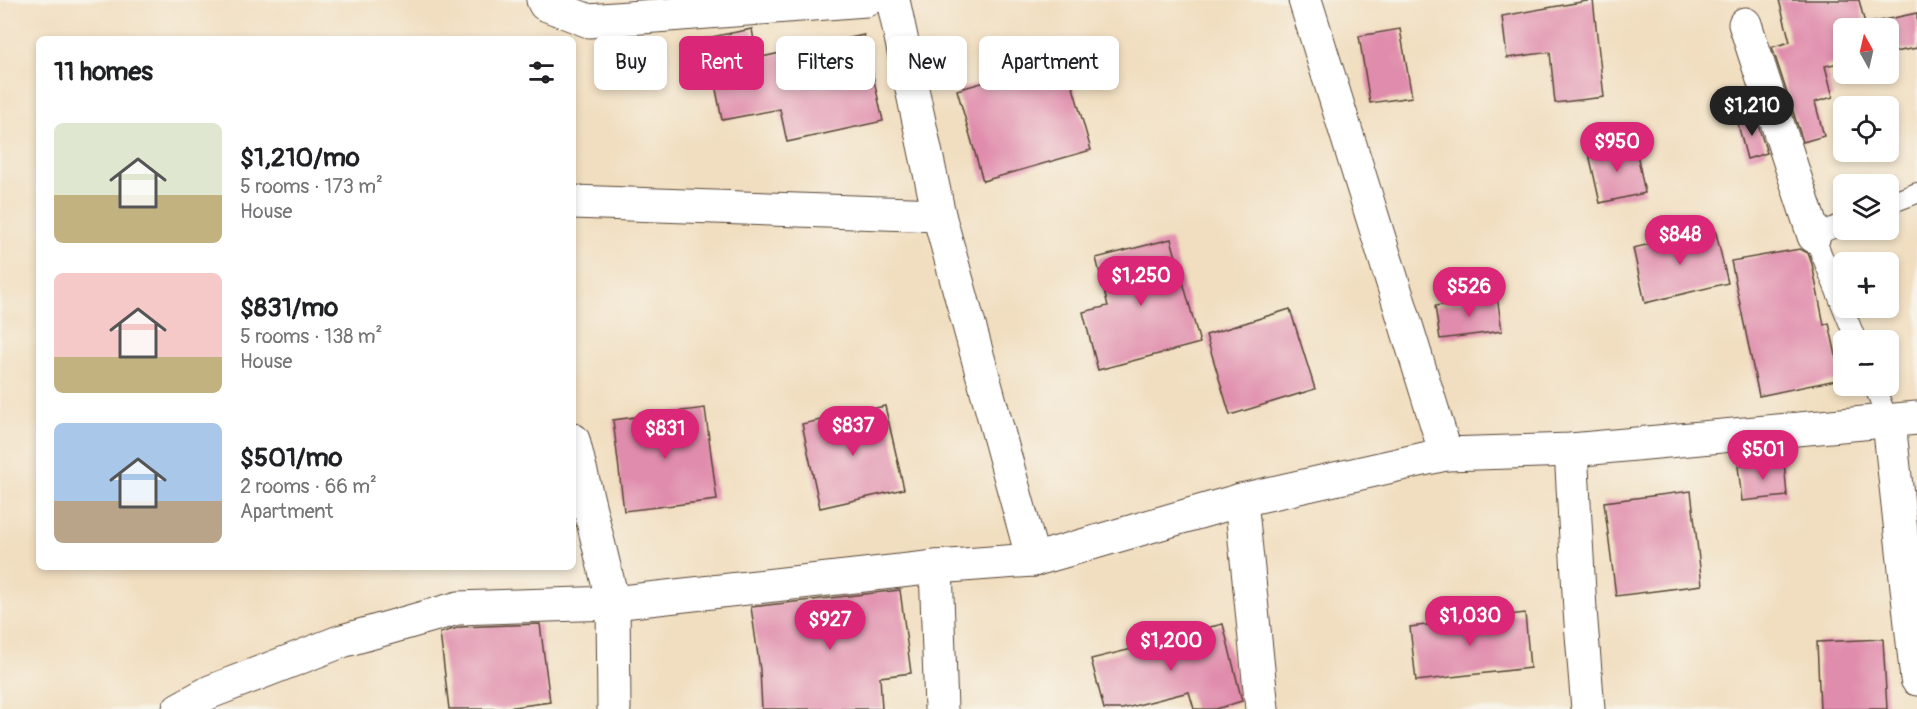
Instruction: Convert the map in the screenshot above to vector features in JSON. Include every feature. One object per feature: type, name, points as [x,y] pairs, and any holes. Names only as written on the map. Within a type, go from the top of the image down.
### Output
[{"type":"street","points":[[543,0],[545,4],[589,21],[866,0]]},
{"type":"street","points":[[893,0],[939,215],[1033,560]]},
{"type":"street","points":[[1309,3],[1446,454]]},
{"type":"street","points":[[1745,24],[1829,230]]},
{"type":"street","points":[[576,202],[939,215]]},
{"type":"street","points":[[179,709],[210,692],[342,642],[458,608],[613,603],[936,567],[1033,560],[1241,500],[1446,454],[1571,450],[1903,420],[1917,679]]},
{"type":"street","points":[[1571,450],[1588,709]]},
{"type":"street","points":[[576,452],[613,603],[614,709]]},
{"type":"street","points":[[1241,500],[1262,709]]},
{"type":"street","points":[[936,567],[941,709]]},
{"type":"lane","points":[[1899,200],[1917,193]]},
{"type":"lane","points":[[1829,230],[1854,330]]},
{"type":"lane","points":[[1883,396],[1903,420]]},
{"type":"building","points":[[1593,0],[1604,97],[1555,103],[1550,52],[1507,58],[1502,16]]},
{"type":"building","points":[[1779,0],[1859,0],[1864,18],[1833,18],[1833,64],[1825,66],[1833,97],[1815,102],[1824,136],[1803,142],[1772,47],[1790,42]]},
{"type":"building","points":[[1917,13],[1917,48],[1899,51],[1899,18],[1893,18]]},
{"type":"building","points":[[752,29],[753,36],[716,36]]},
{"type":"building","points":[[1400,29],[1412,97],[1370,103],[1359,36]]},
{"type":"building","points":[[776,54],[776,90],[875,90],[875,85],[883,121],[787,142],[780,109],[722,120],[716,90],[764,90],[764,56]]},
{"type":"building","points":[[979,84],[979,90],[1074,90],[1091,150],[983,181],[957,90],[967,90],[967,87]]},
{"type":"building","points":[[1755,116],[1767,153],[1747,159],[1737,120]]},
{"type":"building","points":[[1635,144],[1645,193],[1600,203],[1589,154]]},
{"type":"building","points":[[1715,229],[1728,283],[1645,303],[1633,248]]},
{"type":"building","points":[[1171,239],[1200,343],[1098,370],[1083,312],[1108,306],[1096,258]]},
{"type":"building","points":[[1800,249],[1808,253],[1824,325],[1829,323],[1833,342],[1833,381],[1759,396],[1731,261]]},
{"type":"building","points":[[1497,296],[1502,331],[1440,339],[1435,306]]},
{"type":"building","points":[[1290,309],[1315,389],[1230,415],[1206,335]]},
{"type":"building","points":[[885,406],[904,489],[820,508],[802,424]]},
{"type":"building","points":[[705,408],[717,500],[624,511],[613,420]]},
{"type":"building","points":[[1784,461],[1787,496],[1742,501],[1738,466]]},
{"type":"building","points":[[1691,491],[1702,585],[1616,596],[1604,502]]},
{"type":"building","points":[[900,590],[911,673],[880,677],[882,709],[762,709],[760,670],[751,607]]},
{"type":"building","points":[[1525,613],[1530,668],[1416,681],[1410,627]]},
{"type":"building","points":[[540,624],[550,702],[499,709],[449,709],[440,633],[461,627]]},
{"type":"building","points":[[1223,624],[1242,701],[1216,709],[1194,709],[1189,692],[1122,709],[1104,709],[1091,659]]},
{"type":"building","points":[[1883,639],[1887,709],[1820,709],[1817,642]]}]
